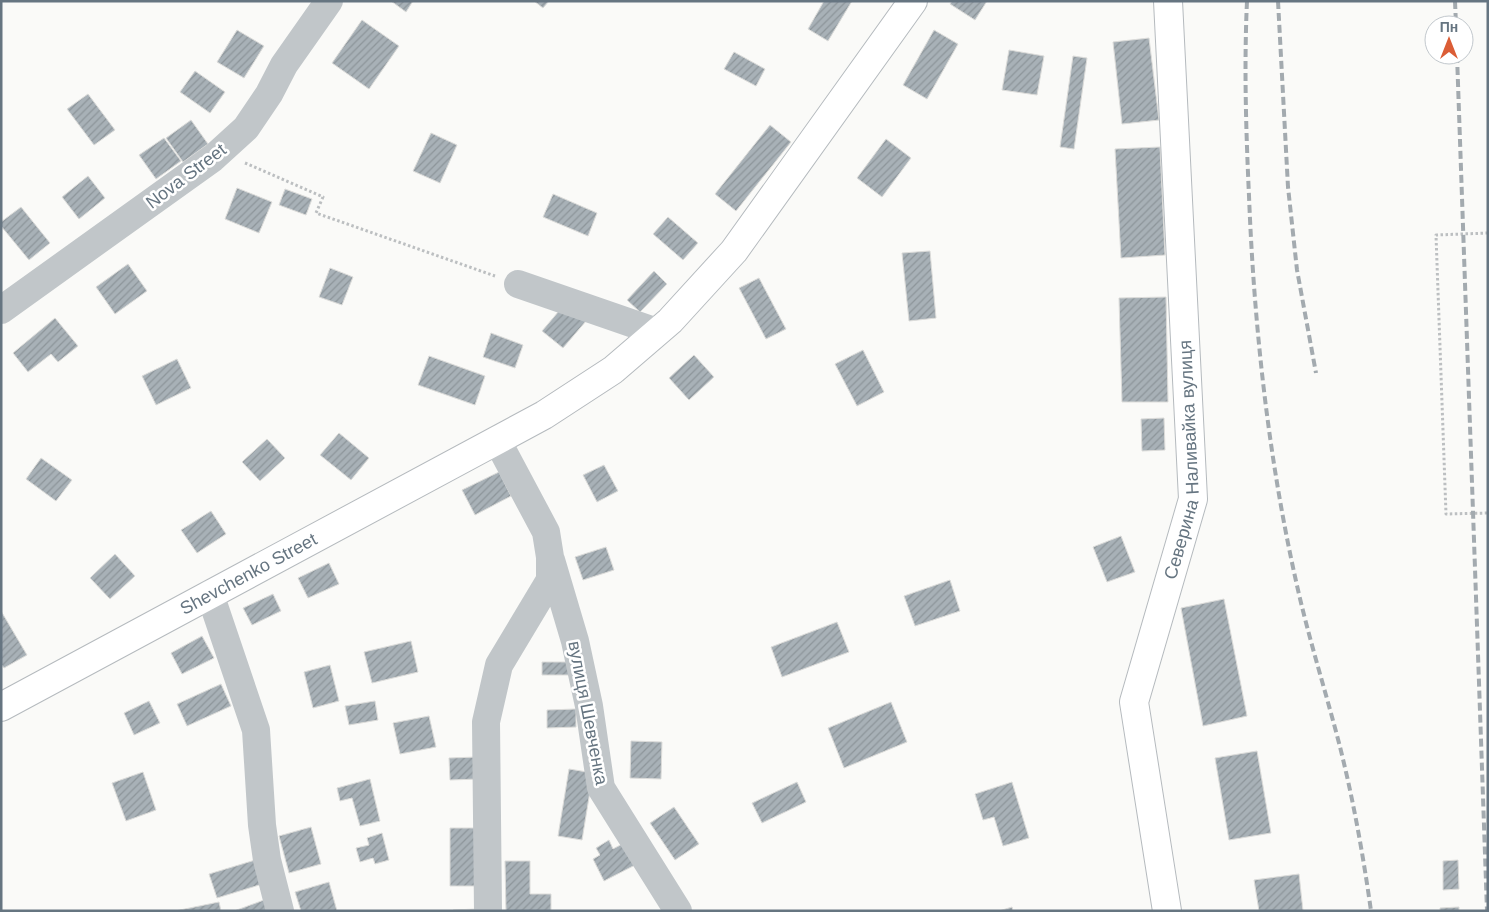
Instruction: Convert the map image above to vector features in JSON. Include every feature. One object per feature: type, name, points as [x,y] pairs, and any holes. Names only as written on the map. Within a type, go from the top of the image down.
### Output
[{"type":"main road","name":"Shevchenko Street","points":[[1,707],[544,415],[613,370],[670,321],[734,251],[913,1]]},
{"type":"main road","name":"Северина Наливайка вулиця","points":[[1167,911],[1134,702],[1193,499],[1168,1]]},
{"type":"street","name":"Nova Street","points":[[1,310],[219,152],[246,128],[269,94],[284,66],[329,1]]},
{"type":"street","points":[[518,284],[656,332]]},
{"type":"street","name":"вулиця Шевченка","points":[[497,440],[546,532],[550,557],[575,641],[589,706],[601,788],[678,911]]},
{"type":"street","name":"вулиця Шевченка","points":[[488,911],[486,722],[499,665],[550,580],[550,557]]},
{"type":"street","points":[[210,594],[256,730],[262,825],[267,860],[280,911]]},
{"type":"path","points":[[219,152],[323,198],[316,212],[518,284]]},
{"type":"path","points":[[1488,233],[1436,235],[1446,514],[1488,513]]},
{"type":"building","points":[[391,1],[413,1],[406,12]]},
{"type":"building","points":[[534,1],[549,1],[543,8]]},
{"type":"building","points":[[824,1],[852,1],[828,41],[808,29]]},
{"type":"building","points":[[952,1],[987,1],[975,20],[950,4]]},
{"type":"building","points":[[362,20],[399,46],[369,89],[332,63]]},
{"type":"building","points":[[237,30],[264,46],[244,78],[217,62]]},
{"type":"building","points":[[934,30],[958,44],[927,99],[903,85]]},
{"type":"building","points":[[1149,38],[1159,120],[1122,124],[1113,42]]},
{"type":"building","points":[[1009,50],[1044,56],[1037,95],[1002,90]]},
{"type":"building","points":[[734,52],[765,69],[756,86],[724,69]]},
{"type":"building","points":[[1073,56],[1087,58],[1074,149],[1060,147]]},
{"type":"building","points":[[195,71],[225,92],[210,113],[180,92]]},
{"type":"building","points":[[88,94],[115,130],[94,145],[67,109]]},
{"type":"building","points":[[191,120],[208,144],[183,162],[166,138]]},
{"type":"building","points":[[770,125],[791,142],[736,211],[715,194]]},
{"type":"building","points":[[431,133],[457,145],[440,183],[413,171]]},
{"type":"building","points":[[164,138],[181,161],[156,179],[139,155]]},
{"type":"building","points":[[886,139],[911,158],[882,197],[857,178]]},
{"type":"building","points":[[1160,147],[1165,255],[1121,258],[1115,149]]},
{"type":"building","points":[[88,176],[105,198],[79,219],[62,197]]},
{"type":"building","points":[[237,188],[272,202],[259,233],[225,219]]},
{"type":"building","points":[[285,189],[312,199],[306,215],[279,205]]},
{"type":"building","points":[[553,194],[597,213],[588,236],[543,217]]},
{"type":"building","points":[[21,207],[50,243],[29,260],[1,226],[1,222]]},
{"type":"building","points":[[668,217],[698,243],[683,260],[653,234]]},
{"type":"building","points":[[930,251],[936,318],[909,321],[902,253]]},
{"type":"building","points":[[128,264],[147,291],[115,314],[96,287]]},
{"type":"building","points":[[330,268],[353,277],[342,305],[319,297]]},
{"type":"building","points":[[654,271],[667,284],[640,312],[627,300]]},
{"type":"building","points":[[759,278],[786,329],[766,339],[739,288]]},
{"type":"building","points":[[1166,297],[1168,402],[1122,402],[1119,298]]},
{"type":"building","points":[[565,304],[586,321],[563,348],[542,331]]},
{"type":"building","points":[[55,318],[78,346],[58,362],[51,354],[28,372],[13,353]]},
{"type":"building","points":[[491,333],[523,345],[515,368],[483,357]]},
{"type":"building","points":[[863,350],[884,392],[857,406],[835,364]]},
{"type":"building","points":[[694,355],[714,377],[689,400],[669,378]]},
{"type":"building","points":[[429,356],[485,376],[475,405],[418,385]]},
{"type":"building","points":[[177,359],[191,388],[156,405],[142,376]]},
{"type":"building","points":[[1164,418],[1165,450],[1142,451],[1141,419]]},
{"type":"building","points":[[339,433],[369,458],[351,480],[320,455]]},
{"type":"building","points":[[267,439],[285,458],[260,481],[242,462]]},
{"type":"building","points":[[41,458],[72,480],[56,501],[26,479]]},
{"type":"building","points":[[604,465],[618,491],[597,502],[583,475]]},
{"type":"building","points":[[499,472],[511,496],[475,515],[462,490]]},
{"type":"building","points":[[211,511],[226,534],[197,553],[181,530]]},
{"type":"building","points":[[1121,536],[1135,572],[1107,582],[1093,547]]},
{"type":"building","points":[[606,547],[614,570],[583,580],[575,557]]},
{"type":"building","points":[[115,554],[135,576],[110,599],[90,578]]},
{"type":"building","points":[[329,563],[339,584],[308,598],[298,578]]},
{"type":"building","points":[[950,580],[960,611],[915,626],[904,596]]},
{"type":"building","points":[[273,594],[281,611],[252,625],[243,608]]},
{"type":"building","points":[[1224,599],[1247,716],[1203,726],[1181,608]]},
{"type":"building","points":[[1,611],[27,655],[4,668],[1,664]]},
{"type":"building","points":[[837,622],[849,652],[782,677],[771,647]]},
{"type":"building","points":[[202,636],[214,658],[182,674],[171,653]]},
{"type":"building","points":[[411,641],[418,672],[372,683],[364,652]]},
{"type":"building","points":[[542,662],[573,662],[573,675],[542,675]]},
{"type":"building","points":[[330,665],[339,701],[313,708],[304,672]]},
{"type":"building","points":[[221,684],[231,706],[187,726],[177,704]]},
{"type":"building","points":[[149,701],[160,723],[134,735],[124,713]]},
{"type":"building","points":[[375,701],[378,720],[349,725],[345,706]]},
{"type":"building","points":[[891,702],[907,742],[844,768],[828,728]]},
{"type":"building","points":[[576,709],[576,727],[547,728],[547,710]]},
{"type":"building","points":[[429,716],[436,747],[400,754],[393,723]]},
{"type":"building","points":[[631,741],[662,742],[661,779],[630,778]]},
{"type":"building","points":[[1257,751],[1271,833],[1229,840],[1215,758]]},
{"type":"building","points":[[477,757],[477,779],[450,780],[449,758]]},
{"type":"building","points":[[569,769],[593,773],[582,840],[558,836]]},
{"type":"building","points":[[143,772],[156,810],[126,821],[112,783]]},
{"type":"building","points":[[370,779],[380,821],[360,826],[352,798],[340,801],[337,788]]},
{"type":"building","points":[[797,782],[806,802],[762,823],[752,803]]},
{"type":"building","points":[[1012,782],[1029,838],[1003,846],[994,817],[983,820],[975,794]]},
{"type":"building","points":[[674,807],[699,844],[675,860],[650,823]]},
{"type":"building","points":[[311,827],[321,864],[289,873],[279,836]]},
{"type":"building","points":[[450,828],[478,828],[477,886],[450,886]]},
{"type":"building","points":[[382,833],[389,860],[375,864],[373,858],[360,862],[356,848],[369,845],[367,838]]},
{"type":"building","points":[[609,840],[613,849],[626,842],[637,864],[604,881],[593,859],[600,855],[596,848]]},
{"type":"building","points":[[262,858],[269,882],[217,898],[209,874]]},
{"type":"building","points":[[1458,860],[1459,889],[1443,890],[1443,861]]},
{"type":"building","points":[[505,861],[530,861],[530,894],[551,894],[551,911],[506,911]]},
{"type":"building","points":[[1299,874],[1303,911],[1259,911],[1254,880]]},
{"type":"building","points":[[329,882],[337,911],[301,911],[295,892]]},
{"type":"building","points":[[264,900],[268,911],[234,911]]},
{"type":"building","points":[[219,902],[221,911],[175,911]]},
{"type":"building","points":[[1012,907],[1013,911],[999,911]]},
{"type":"building","points":[[1459,907],[1459,911],[1440,911],[1440,908]]},
{"type":"building","points":[[477,909],[477,911],[453,911],[453,910]]},
{"type":"railway","points":[[1247,1],[1246,98],[1251,244],[1270,438],[1296,581],[1349,784],[1371,911]]},
{"type":"railway","points":[[1278,1],[1288,187],[1297,270],[1316,373]]},
{"type":"railway","points":[[1455,1],[1456,15]]},
{"type":"railway","points":[[1457,65],[1487,911]]}]
